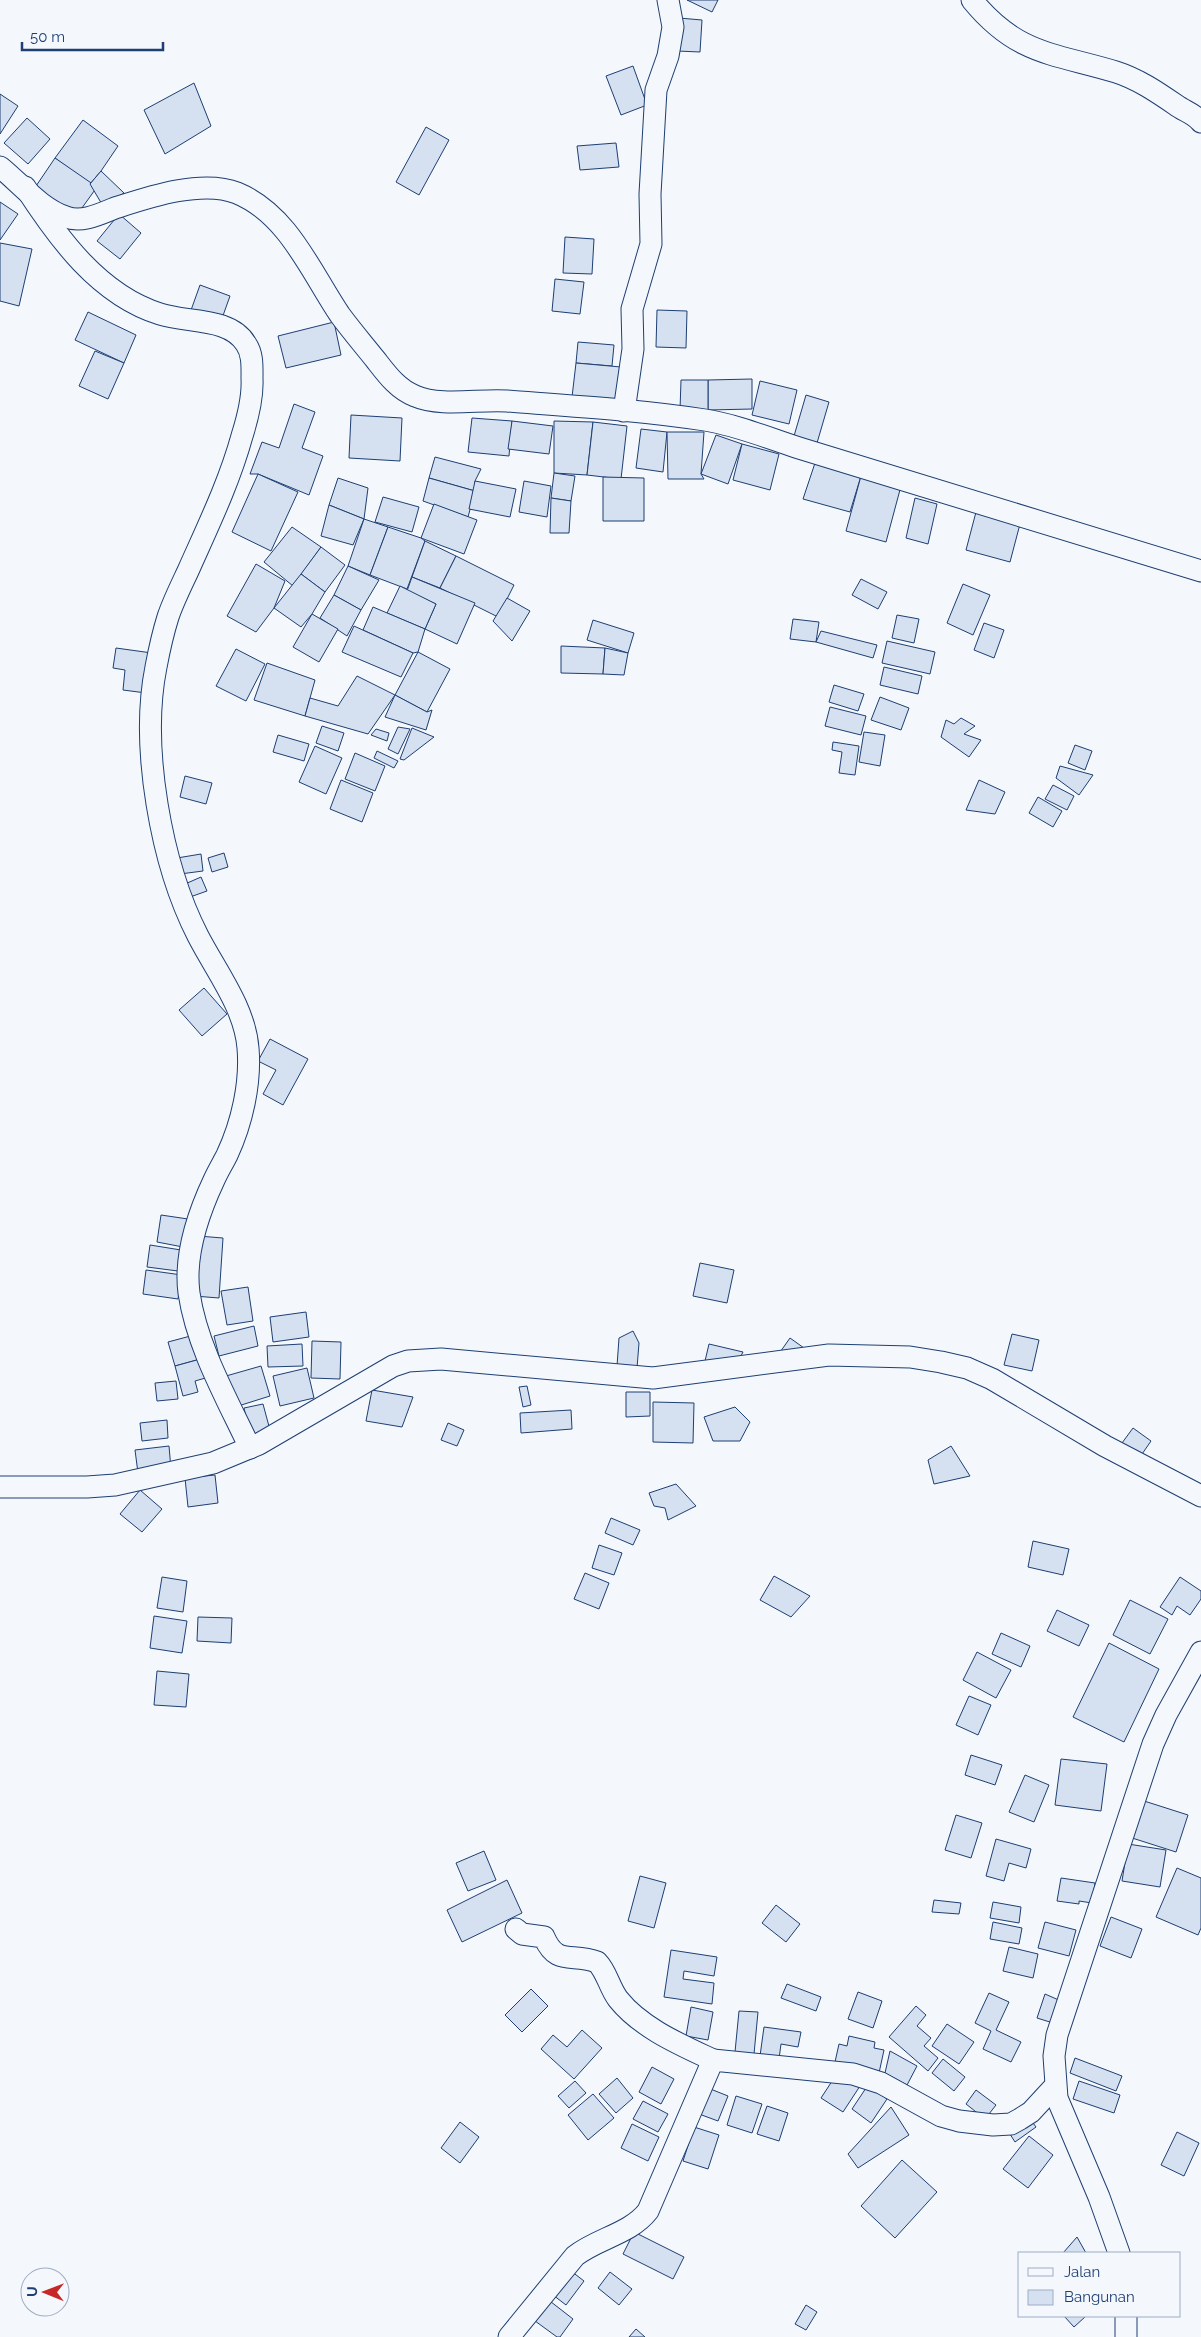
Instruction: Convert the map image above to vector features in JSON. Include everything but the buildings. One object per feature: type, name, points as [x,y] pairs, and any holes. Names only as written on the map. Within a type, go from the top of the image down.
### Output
[{"type":"street","points":[[624,411],[633,349],[632,309],[651,244],[650,194],[656,90],[668,56],[673,27],[668,0]]},
{"type":"street","points":[[972,0],[988,18],[1017,42],[1039,52],[1117,73],[1148,86],[1201,122]]},
{"type":"street","points":[[0,167],[58,214],[68,218],[79,219],[153,196],[202,188],[222,188],[255,202],[287,233],[341,316],[386,373],[408,393],[429,400],[506,401],[707,420],[747,430],[799,448],[1201,571]]},
{"type":"street","points":[[25,187],[67,245],[113,290],[136,305],[159,314],[180,319],[220,324],[236,332],[246,344],[252,359],[249,413],[233,469],[168,616],[155,668],[150,715],[151,757],[170,864],[182,901],[197,934],[232,998],[248,1045],[248,1075],[241,1118],[228,1153],[199,1216],[190,1256],[189,1292],[198,1328],[212,1367],[250,1448]]},
{"type":"street","points":[[0,1487],[87,1487],[115,1485],[213,1463],[250,1448],[393,1366],[408,1361],[442,1359],[653,1378],[829,1355],[891,1356],[942,1362],[967,1368],[992,1379],[1105,1446],[1201,1496]]},
{"type":"street","points":[[1119,2252],[1099,2197],[1061,2111],[1055,2086],[1054,2056],[1057,2035],[1153,1744],[1166,1715],[1201,1652]]},
{"type":"street","points":[[516,1929],[522,1934],[544,1937],[549,1949],[558,1955],[597,1962],[606,1973],[618,1998],[629,2010],[668,2038],[714,2060],[853,2074],[881,2083],[941,2116],[959,2121],[993,2126],[1011,2124],[1031,2112],[1055,2086]]},
{"type":"street","points":[[509,2337],[576,2256],[586,2247],[635,2223],[648,2211],[714,2060]]},
{"type":"street","points":[[1126,2317],[1126,2337]]}]
